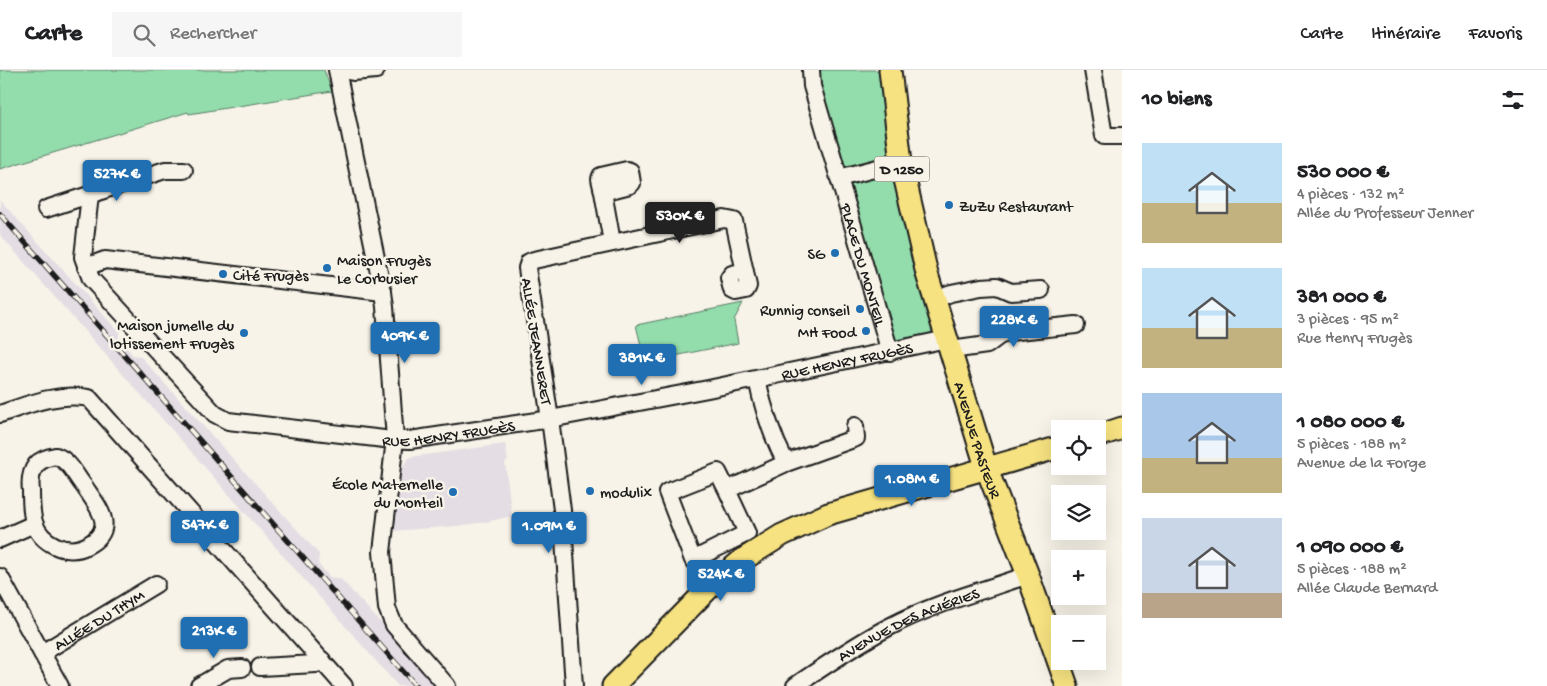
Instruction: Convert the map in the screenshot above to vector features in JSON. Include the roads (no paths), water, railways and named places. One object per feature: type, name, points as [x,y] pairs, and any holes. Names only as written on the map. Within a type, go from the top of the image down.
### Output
[{"type":"main road","name":"AVENUE PASTEUR","points":[[890,70],[901,162],[927,274],[986,467],[1068,686]]},
{"type":"main road","points":[[1106,433],[1122,428]]},
{"type":"main road","points":[[613,686],[709,588],[742,560],[768,543],[828,514],[1051,449]]},
{"type":"street","points":[[337,70],[383,292],[396,439],[382,552],[387,608],[394,625],[448,686]]},
{"type":"street","points":[[342,70],[353,72],[376,70]]},
{"type":"street","name":"PLACE DU MONTEIL","points":[[811,70],[812,86],[890,352]]},
{"type":"street","points":[[1093,70],[1104,136],[1122,136]]},
{"type":"street","points":[[839,178],[901,162]]},
{"type":"street","points":[[46,209],[165,170],[184,170]]},
{"type":"street","points":[[602,192],[612,242],[724,219],[734,220],[745,271]]},
{"type":"street","name":"RUE HENRY FRUGÈS","points":[[90,194],[83,257],[91,279],[215,414],[228,420],[396,439],[429,437],[550,419],[890,352],[949,345],[987,345],[999,336],[1010,332],[1076,325]]},
{"type":"street","name":"ALLÉE JEANNERET","points":[[574,686],[562,510],[550,419],[526,268],[529,262],[534,260],[612,242]]},
{"type":"street","points":[[86,267],[105,260],[383,292]]},
{"type":"street","points":[[935,299],[982,286],[997,286],[1011,292],[1041,290]]},
{"type":"street","points":[[757,379],[763,408],[774,440],[786,463]]},
{"type":"street","points":[[0,414],[60,396],[76,395],[89,398],[344,686]]},
{"type":"street","points":[[727,490],[786,463],[856,438],[855,426]]},
{"type":"street","points":[[56,456],[68,462],[99,507],[103,514],[104,526],[99,536],[90,544],[78,550],[73,550],[51,543],[34,524],[31,495],[33,472],[36,465],[42,460],[56,456]]},
{"type":"street","points":[[718,472],[727,490],[747,533],[693,560],[667,492],[718,472]]},
{"type":"street","points":[[0,539],[34,524]]},
{"type":"street","name":"AVENUE DES ACIÉRIES","points":[[796,686],[848,650],[890,626],[952,601],[1028,575]]},
{"type":"street","points":[[0,577],[60,686]]},
{"type":"street","name":"ALLÉE DU THYM","points":[[42,653],[156,584]]},
{"type":"street","points":[[260,667],[316,664],[322,660]]},
{"type":"street","points":[[202,685],[228,669],[242,668]]},
{"type":"railway","points":[[0,214],[416,686]]},
{"type":"place","name":"ZuZu Restaurant","points":[[949,205]]},
{"type":"place","name":"SG","points":[[835,253]]},
{"type":"place","name":"Maison Frugès Le Corbusier","points":[[327,268]]},
{"type":"place","name":"Cité Frugès","points":[[223,274]]},
{"type":"place","name":"Runnig conseil","points":[[860,309]]},
{"type":"place","name":"MH Food","points":[[866,331]]},
{"type":"place","name":"Maison jumelle du lotissement Frugès","points":[[244,333]]},
{"type":"place","name":"modulix","points":[[590,491]]},
{"type":"place","name":"École Maternelle du Monteil","points":[[453,492]]}]
